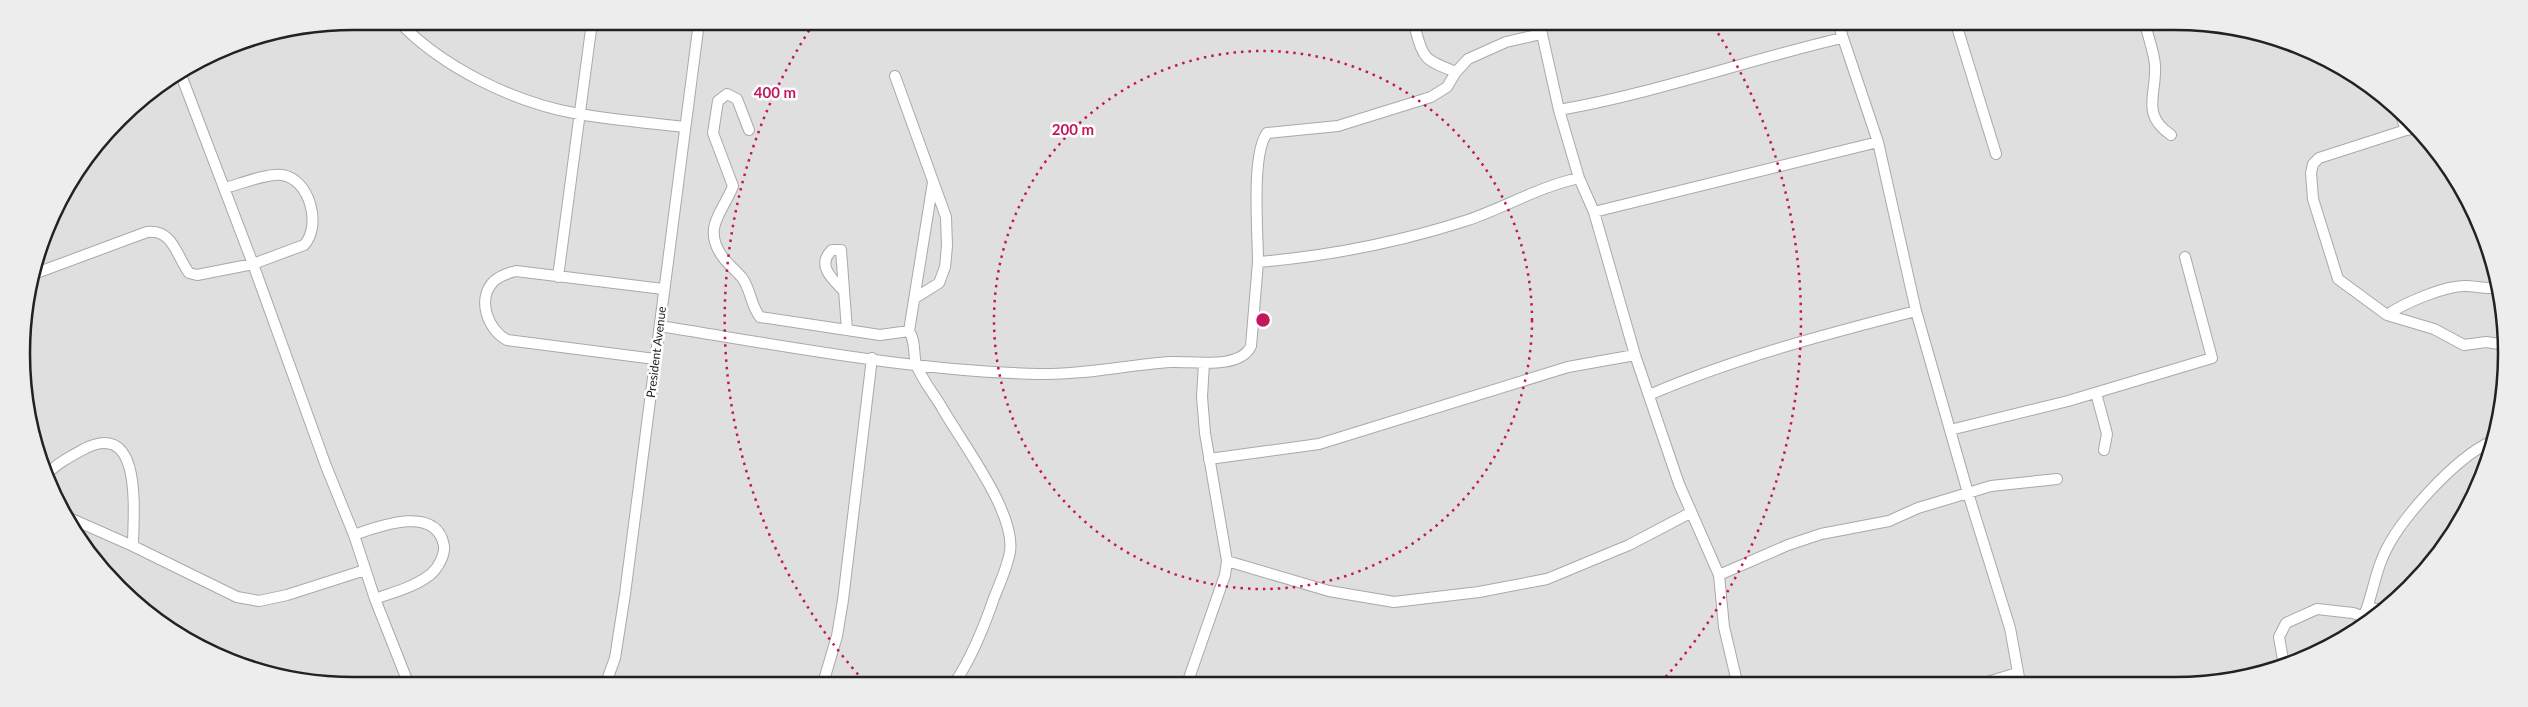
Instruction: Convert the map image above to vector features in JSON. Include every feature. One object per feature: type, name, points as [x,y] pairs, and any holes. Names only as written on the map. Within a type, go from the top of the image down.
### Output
[{"type":"street","points":[[408,30],[425,46],[466,74],[502,90],[578,114],[685,128]]},
{"type":"street","points":[[558,277],[578,114],[591,30]]},
{"type":"street","name":"President Avenue","points":[[609,677],[615,658],[625,594],[698,30]]},
{"type":"street","points":[[1415,30],[1422,52],[1427,59],[1456,72]]},
{"type":"street","points":[[660,326],[916,364],[1039,374],[1091,373],[1171,362],[1204,363],[1238,360],[1248,354],[1251,346],[1258,262],[1258,169],[1264,138],[1267,133],[1338,126],[1431,97],[1447,86],[1468,59],[1538,30]]},
{"type":"street","points":[[1541,30],[1559,110],[1578,178],[1594,212],[1635,354],[1690,513],[1719,575],[1724,627],[1736,677]]},
{"type":"street","points":[[1840,30],[1878,142],[1916,311],[1968,493],[2010,628],[2019,677]]},
{"type":"street","points":[[1958,30],[1996,154]]},
{"type":"street","points":[[2147,30],[2155,67],[2150,97],[2152,110],[2157,123],[2171,135]]},
{"type":"street","points":[[1559,110],[1608,101],[1661,88],[1774,54],[1842,38]]},
{"type":"street","points":[[895,76],[946,217],[947,246],[945,267],[939,283],[915,298]]},
{"type":"street","points":[[183,79],[225,188],[326,466],[354,535],[375,599],[407,677]]},
{"type":"street","points":[[749,130],[737,100],[727,94],[718,101],[713,133],[733,186],[727,201],[716,217],[712,233],[721,256],[743,279],[755,311],[760,318],[880,335],[909,331]]},
{"type":"street","points":[[2405,127],[2406,130],[2319,158],[2313,164],[2311,173],[2312,199],[2338,279],[2387,314],[2434,329],[2464,345],[2486,342],[2498,343]]},
{"type":"street","points":[[1594,212],[1878,142]]},
{"type":"street","points":[[41,271],[140,234],[154,231],[167,236],[171,240],[189,273],[206,275],[253,264],[304,245],[308,240],[314,224],[307,196],[300,186],[283,175],[274,175],[225,188]]},
{"type":"street","points":[[1258,262],[1351,251],[1412,235],[1469,219],[1550,185],[1578,178]]},
{"type":"street","points":[[933,182],[909,331],[915,344],[916,364],[957,436],[989,483],[1010,534],[1010,550],[1006,566],[986,624],[968,664],[959,677]]},
{"type":"street","points":[[1950,430],[2096,393],[2212,358],[2185,257]]},
{"type":"street","points":[[655,358],[515,342],[496,332],[486,314],[489,288],[496,280],[516,271],[663,289]]},
{"type":"street","points":[[2387,314],[2408,303],[2453,288],[2465,286],[2492,289]]},
{"type":"street","points":[[844,290],[847,330]]},
{"type":"street","points":[[1649,395],[1694,376],[1738,361],[1916,311]]},
{"type":"street","points":[[1209,459],[1319,444],[1568,366],[1635,354]]},
{"type":"street","points":[[825,677],[837,636],[843,600],[872,358]]},
{"type":"street","points":[[1189,677],[1225,575],[1227,561],[1209,459],[1202,397],[1204,363]]},
{"type":"street","points":[[2096,393],[2107,434],[2104,450]]},
{"type":"street","points":[[53,471],[94,444],[111,444],[122,450],[129,464],[133,479],[133,546]]},
{"type":"street","points":[[2364,615],[2382,559],[2407,518],[2466,457],[2484,446]]},
{"type":"street","points":[[1719,575],[1796,542],[1821,534],[1889,522],[1918,508],[2008,482],[2057,478]]},
{"type":"street","points":[[1227,561],[1329,591],[1394,602],[1479,592],[1547,579],[1629,545],[1690,513]]},
{"type":"street","points":[[77,521],[133,546],[237,597],[259,601],[287,595],[365,570]]},
{"type":"street","points":[[354,535],[390,522],[413,521],[432,526],[441,535],[444,549],[440,561],[432,573],[413,586],[375,599]]},
{"type":"street","points":[[2369,600],[2370,609],[2372,609]]},
{"type":"street","points":[[2283,658],[2279,637],[2286,623],[2318,609],[2353,613],[2359,618]]},
{"type":"shaded area","points":[[2174,30],[2238,36],[2278,47],[2318,63],[2371,97],[2388,110],[2418,140],[2455,192],[2465,210],[2481,250],[2492,290],[2498,354],[2492,417],[2481,457],[2465,497],[2455,515],[2418,567],[2388,597],[2354,622],[2318,644],[2258,666],[2217,674],[2174,677],[354,677],[290,671],[250,660],[210,644],[192,634],[140,597],[110,567],[97,550],[63,497],[47,457],[36,417],[33,396],[30,354],[31,332],[36,290],[41,270],[63,210],[85,174],[110,140],[140,110],[174,85],[210,63],[270,41],[290,36],[332,31]]}]
